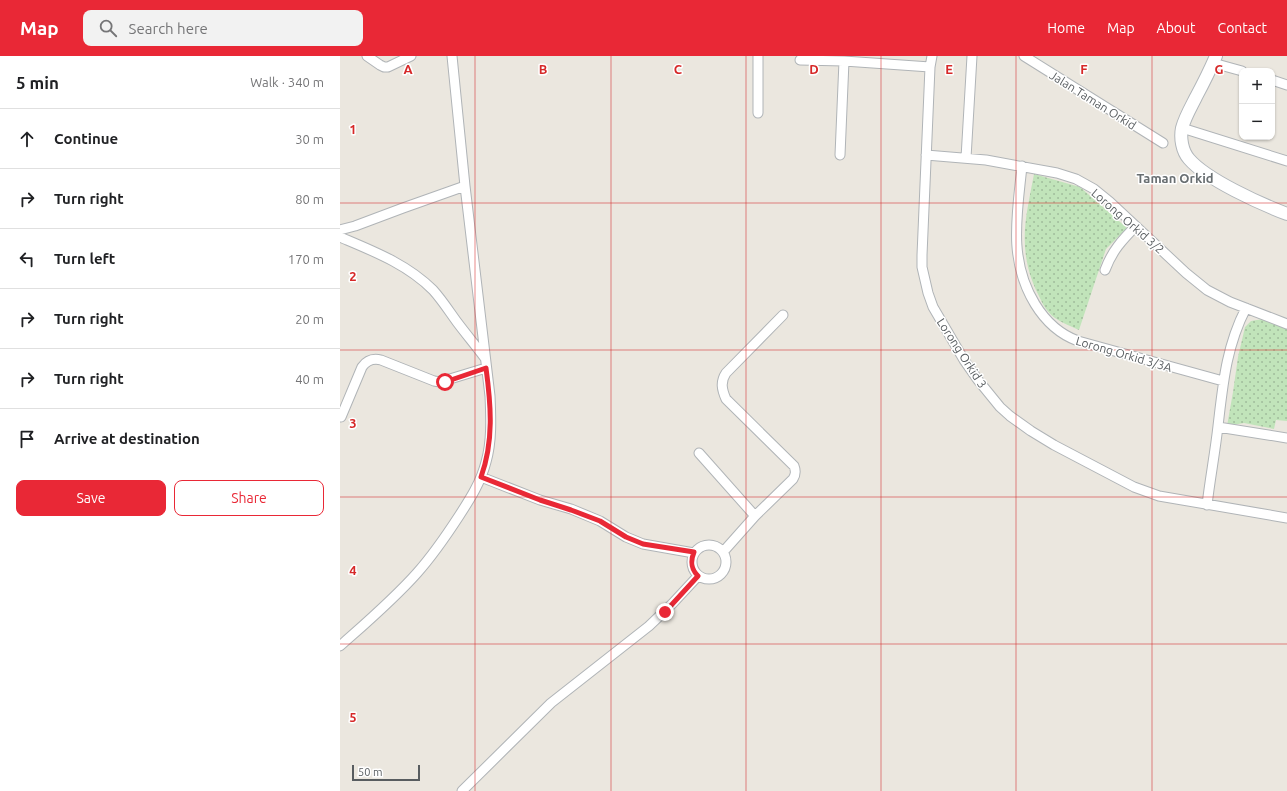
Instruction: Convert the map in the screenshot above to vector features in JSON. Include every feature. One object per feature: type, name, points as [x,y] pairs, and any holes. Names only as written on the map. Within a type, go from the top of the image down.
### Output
[{"type":"main road","points":[[1214,59],[1182,128],[1181,141],[1184,151],[1190,160],[1202,170],[1244,194],[1287,214]]},
{"type":"street","points":[[367,56],[384,68],[411,56]]},
{"type":"street","points":[[340,646],[393,598],[426,562],[474,492],[486,462],[490,430],[490,396],[465,186],[452,56]]},
{"type":"street","points":[[758,56],[758,113]]},
{"type":"street","name":"Lorong Orkid 3","points":[[932,56],[930,67],[922,267],[933,307],[964,360],[978,380],[1000,407],[1031,431],[1054,445],[1142,491],[1159,496],[1207,505],[1287,518]]},
{"type":"street","points":[[966,158],[972,56]]},
{"type":"street","name":"Jalan Taman Orkid","points":[[1024,56],[1163,143]]},
{"type":"street","points":[[1214,59],[1239,70]]},
{"type":"street","points":[[800,60],[844,60],[930,67]]},
{"type":"street","points":[[840,155],[844,60]]},
{"type":"street","points":[[1275,81],[1287,85]]},
{"type":"street","points":[[1182,128],[1287,161]]},
{"type":"street","name":"Lorong Orkid 3/2","points":[[926,155],[966,158],[1056,172],[1085,184],[1106,199],[1197,283],[1219,296],[1246,308],[1286,322]]},
{"type":"street","name":"Lorong Orkid 3/3A","points":[[1022,166],[1016,230],[1016,250],[1018,263],[1028,292],[1042,315],[1049,323],[1060,333],[1078,342],[1223,382]]},
{"type":"street","points":[[340,230],[355,226],[465,186]]},
{"type":"street","points":[[1105,270],[1110,256],[1116,247],[1136,226]]},
{"type":"street","points":[[340,237],[380,254],[416,275],[442,301],[466,335],[485,358]]},
{"type":"street","points":[[1207,505],[1228,353],[1233,337],[1246,308]]},
{"type":"street","points":[[723,552],[755,516],[793,479],[796,471],[794,466],[726,399],[722,388],[723,378],[726,373],[783,315]]},
{"type":"street","points":[[341,417],[362,367],[365,363],[372,359],[381,360],[434,382],[440,382],[486,368]]},
{"type":"street","points":[[1218,427],[1287,438]]},
{"type":"street","points":[[699,453],[755,516]]},
{"type":"street","points":[[481,477],[600,521],[626,537],[643,544],[694,552]]},
{"type":"street","points":[[708,545],[714,546],[723,552],[726,563],[722,573],[718,577],[708,580],[698,576],[692,565],[694,552],[698,548],[708,545]]},
{"type":"street","points":[[462,791],[555,700],[649,626],[698,576]]},
{"type":"green space","points":[[1034,174],[1080,187],[1127,228],[1106,249],[1079,330],[1058,320],[1049,312],[1036,290],[1030,274],[1025,246],[1025,232],[1028,204]]},
{"type":"green space","points":[[1263,319],[1287,328],[1287,421],[1276,420],[1274,429],[1244,423],[1227,426],[1238,357],[1245,327],[1251,321]]},
{"type":"district","name":"Taman Orkid","points":[[1175,178]]},
{"type":"route","points":[[445,382],[486,368],[490,396],[490,446],[481,477],[600,521],[626,537],[643,544],[694,552],[692,565],[698,576],[665,612]]}]
